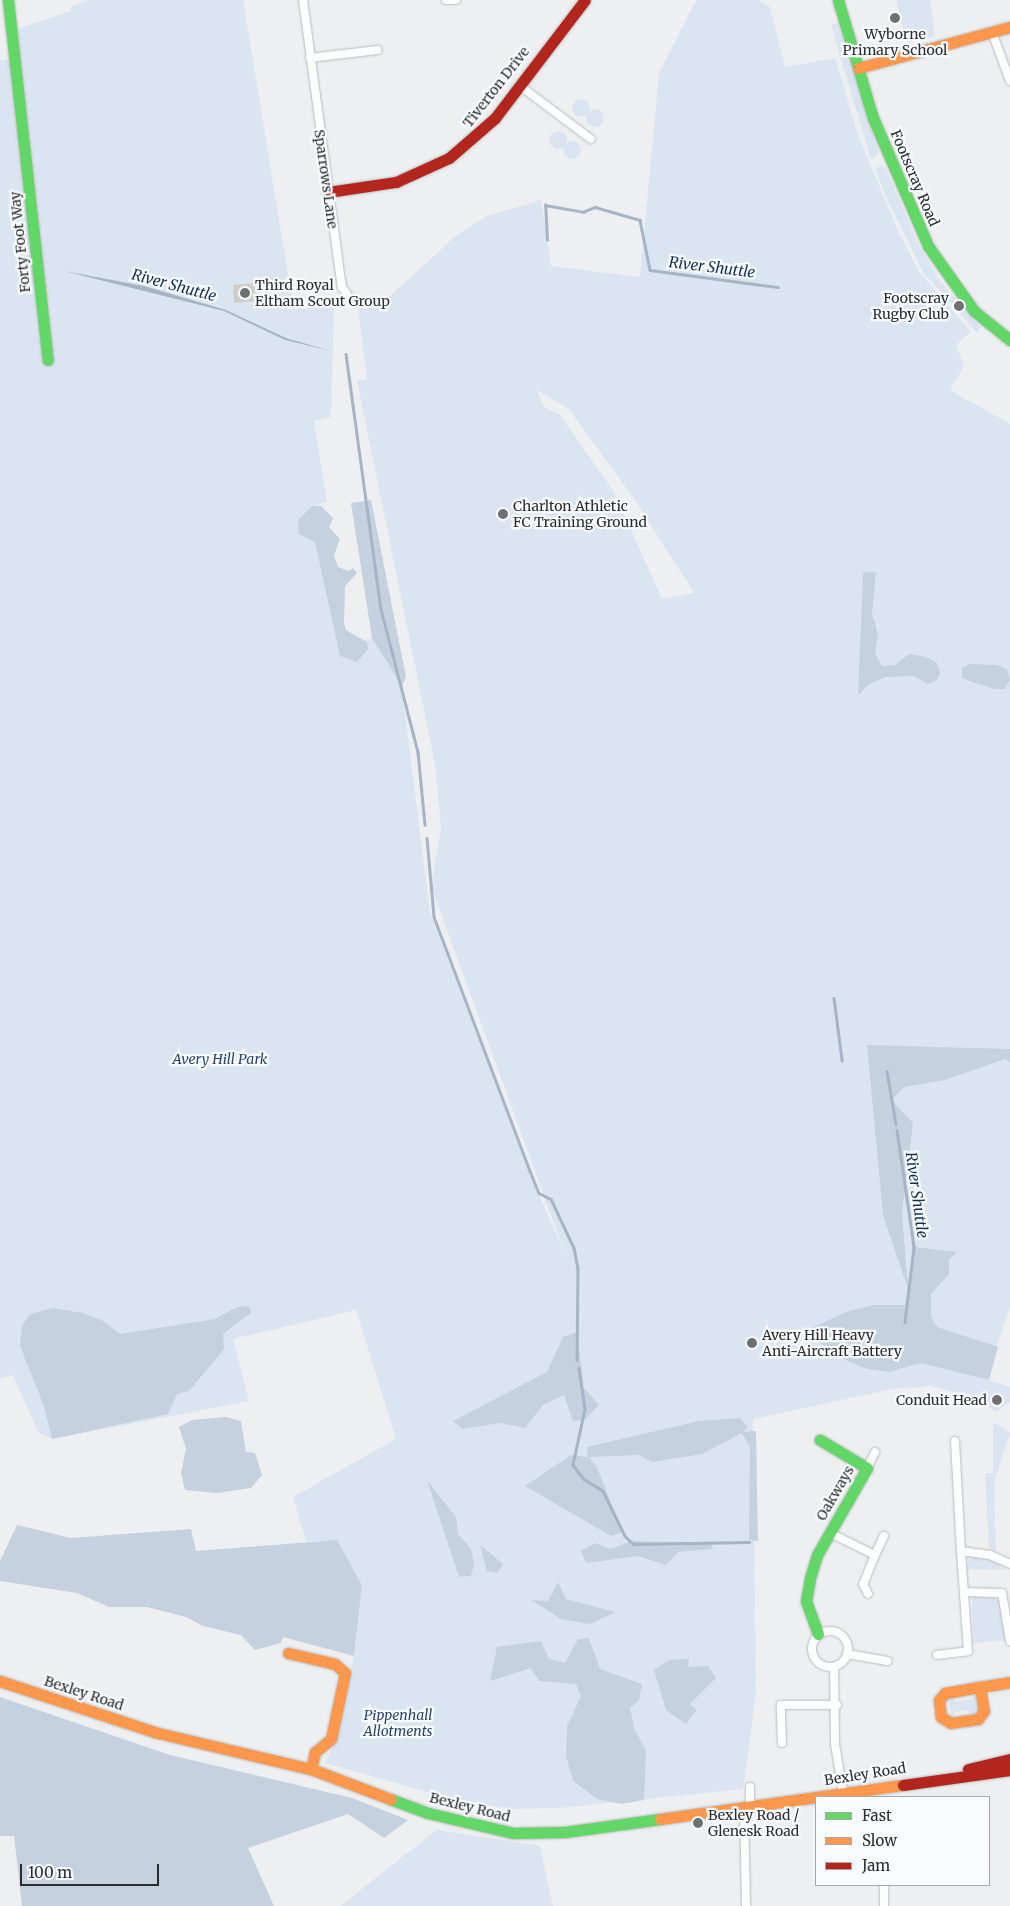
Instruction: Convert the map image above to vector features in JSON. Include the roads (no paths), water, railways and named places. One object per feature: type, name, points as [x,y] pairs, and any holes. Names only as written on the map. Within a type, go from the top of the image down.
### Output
[{"type":"main road","name":"Forty Foot Way","points":[[8,0],[48,360]]},
{"type":"main road","name":"Tiverton Drive","points":[[328,192],[396,182],[449,158],[495,118],[518,85],[585,0]]},
{"type":"main road","name":"Footscray Road","points":[[838,0],[858,68],[897,180],[928,246],[974,312],[1010,340]]},
{"type":"main road","points":[[858,68],[1010,27]]},
{"type":"main road","name":"Oakways","points":[[818,1634],[806,1601],[817,1555],[867,1468],[820,1440]]},
{"type":"main road","points":[[288,1653],[335,1664],[345,1673],[331,1739],[315,1752],[312,1769]]},
{"type":"main road","name":"Bexley Road","points":[[0,1681],[154,1732],[312,1769],[428,1813],[513,1833],[565,1832],[815,1796]]},
{"type":"main road","points":[[980,1687],[1010,1682]]},
{"type":"main road","name":"Bexley Road","points":[[817,1796],[843,1792],[883,1792],[1010,1759]]},
{"type":"main road","name":"Bexley Road","points":[[949,1776],[1010,1770]]},
{"type":"street","name":"Sparrows Lane","points":[[303,0],[342,287],[349,297]]},
{"type":"street","points":[[446,0],[456,0]]},
{"type":"street","points":[[992,32],[1010,81]]},
{"type":"street","points":[[310,58],[378,50]]},
{"type":"street","points":[[518,85],[591,139]]},
{"type":"street","points":[[937,1654],[968,1651],[955,1441]]},
{"type":"street","name":"Oakways","points":[[867,1468],[875,1452]]},
{"type":"street","name":"Oakways","points":[[830,1533],[876,1555]]},
{"type":"street","points":[[868,1594],[863,1584],[884,1536]]},
{"type":"street","points":[[961,1551],[990,1555],[1010,1564]]},
{"type":"street","points":[[964,1592],[1002,1593],[1010,1640]]},
{"type":"street","points":[[834,1668],[820,1665],[813,1656],[812,1645],[818,1634],[828,1630],[841,1634],[848,1644],[847,1654],[834,1668],[837,1705],[835,1744],[843,1792]]},
{"type":"street","points":[[847,1654],[887,1661]]},
{"type":"street","points":[[782,1743],[781,1705],[837,1705]]},
{"type":"street","points":[[746,1906],[747,1807],[750,1788]]},
{"type":"street","points":[[884,1886],[884,1906]]},
{"type":"waterway","name":"River Shuttle","points":[[547,240],[545,205],[583,212],[595,207],[640,220],[650,270],[778,287]]},
{"type":"waterway","points":[[346,354],[381,609],[418,752],[425,825]]},
{"type":"waterway","points":[[427,838],[434,917],[539,1193],[551,1199],[574,1248],[578,1268],[577,1360]]},
{"type":"waterway","name":"River Shuttle","points":[[834,998],[842,1060]]},
{"type":"waterway","name":"River Shuttle","points":[[887,1071],[896,1124]]},
{"type":"waterway","name":"River Shuttle","points":[[897,1130],[914,1247],[905,1322]]},
{"type":"waterway","points":[[579,1368],[585,1409],[573,1465],[584,1479],[603,1491],[625,1536],[633,1544],[749,1542]]},
{"type":"place","name":"Wyborne Primary School","points":[[895,18]]},
{"type":"place","name":"Third Royal Eltham Scout Group","points":[[245,293]]},
{"type":"place","name":"Footscray Rugby Club","points":[[959,306]]},
{"type":"place","name":"Charlton Athletic FC Training Ground","points":[[503,514]]},
{"type":"place","name":"Avery Hill Heavy Anti-Aircraft Battery","points":[[752,1343]]},
{"type":"place","name":"Conduit Head","points":[[997,1400]]},
{"type":"place","name":"Bexley Road / Glenesk Road","points":[[698,1823]]},
{"type":"park label","name":"Avery Hill Park","points":[[220,1059]]},
{"type":"park label","name":"Pippenhall Allotments","points":[[398,1724]]}]
